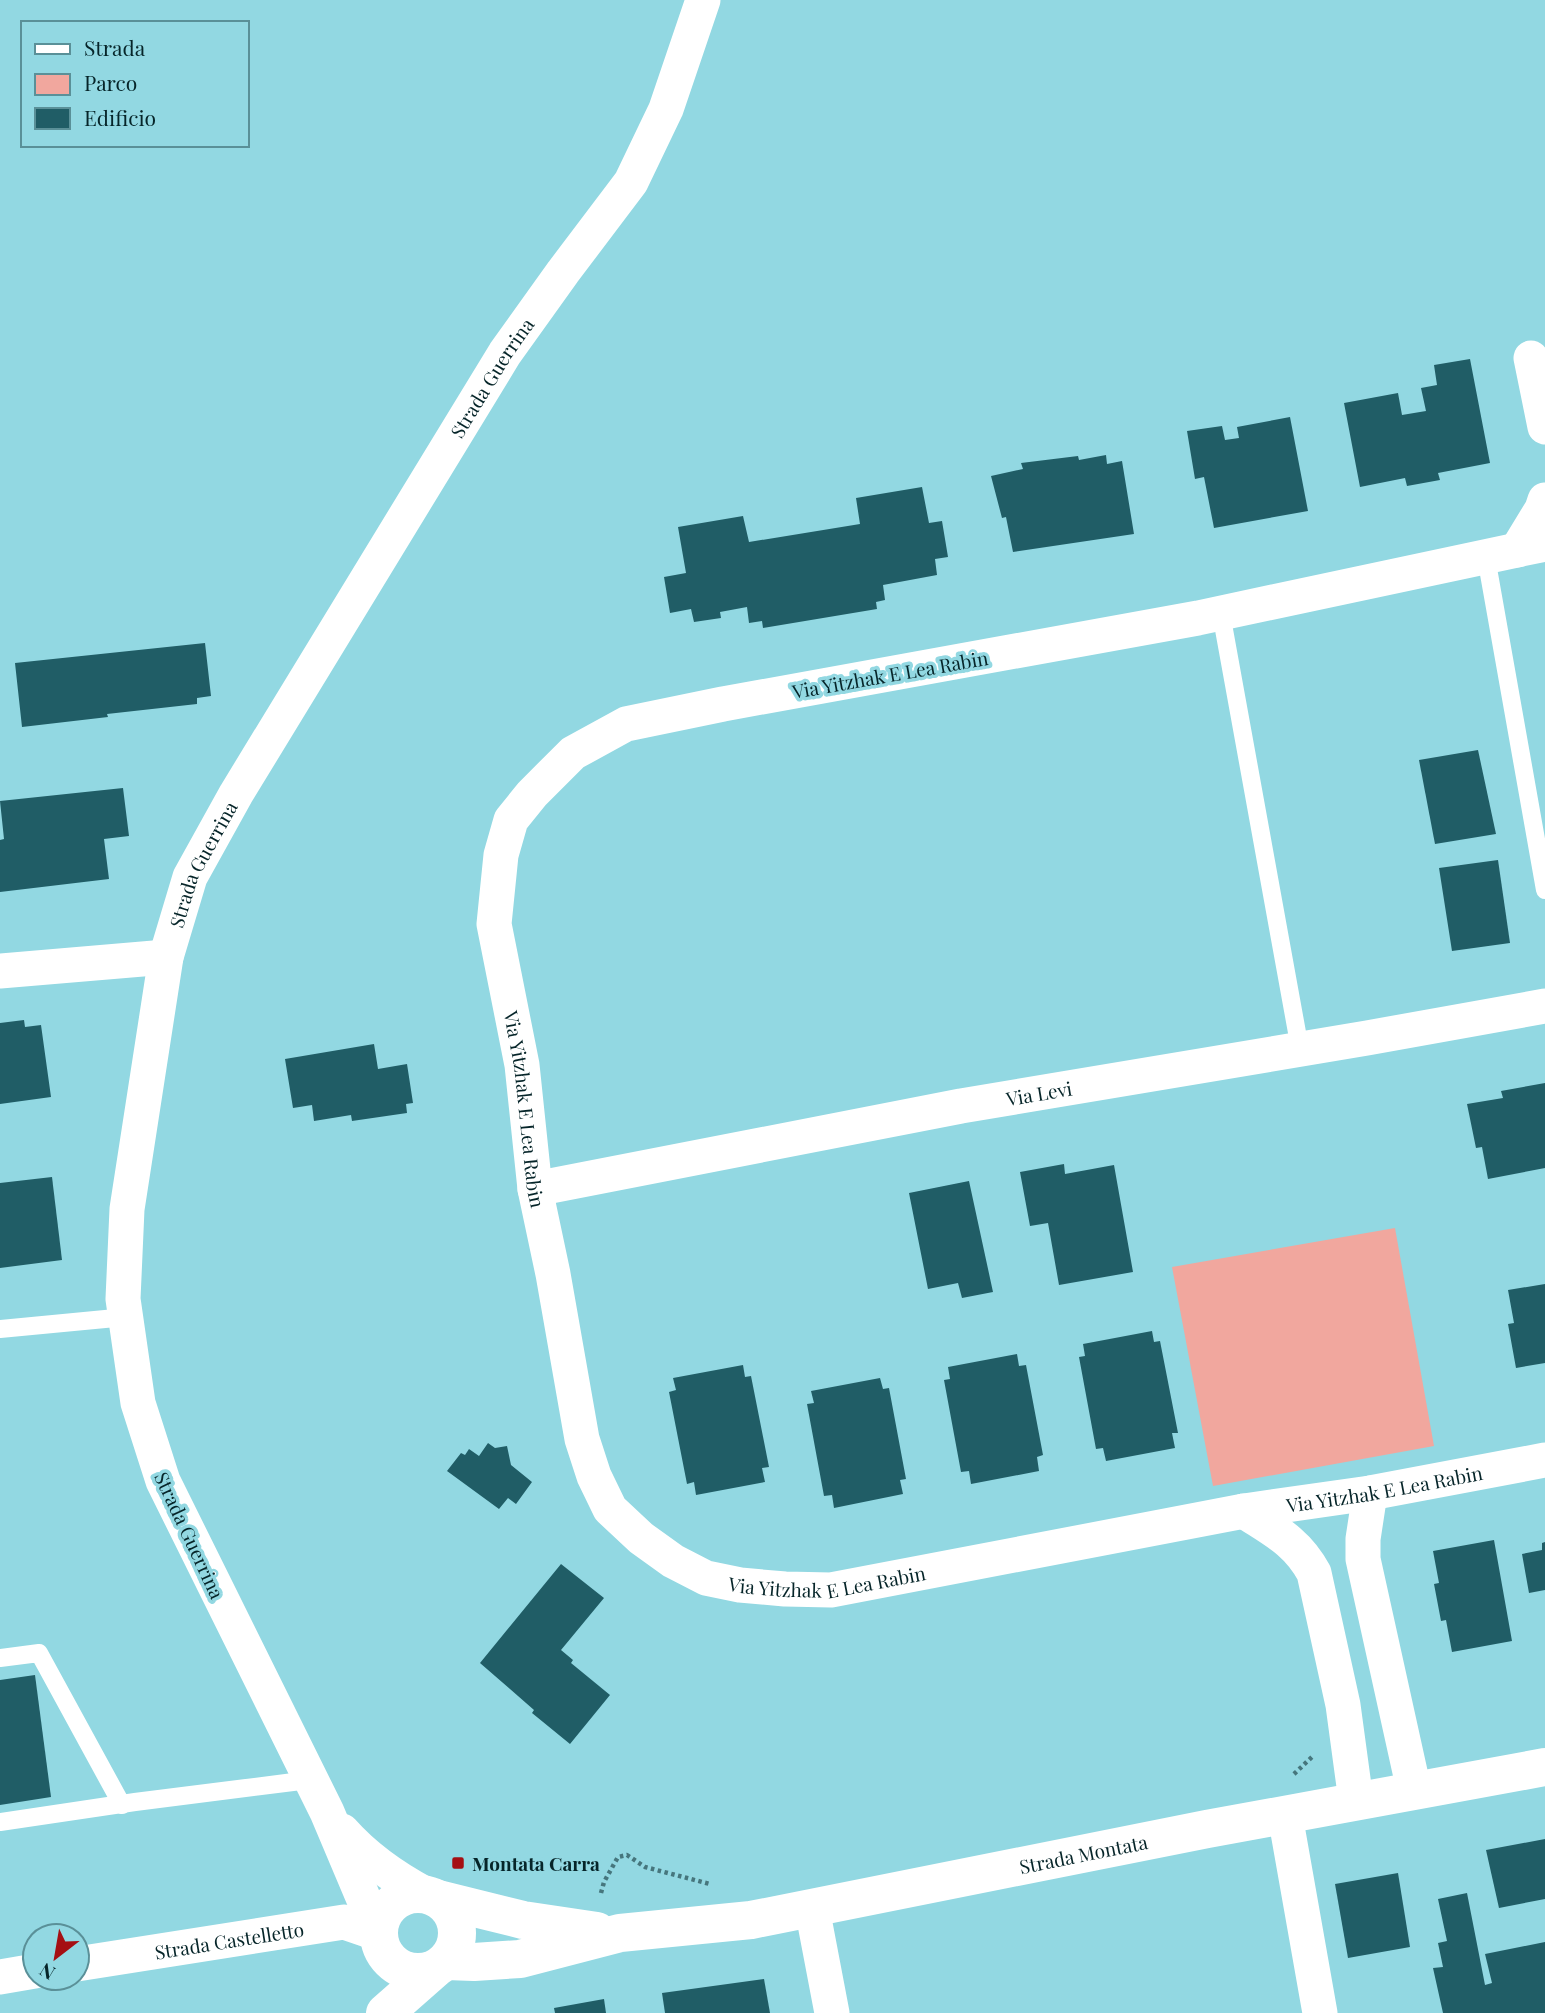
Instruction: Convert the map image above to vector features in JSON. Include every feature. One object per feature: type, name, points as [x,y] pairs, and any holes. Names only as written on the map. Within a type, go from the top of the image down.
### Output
[{"type":"street","name":"Strada Guerrina","points":[[380,1935],[327,1812],[163,1481],[138,1403],[123,1299],[127,1209],[166,957],[190,877],[236,794],[505,353],[631,182],[666,109],[703,0]]},
{"type":"street","points":[[1531,358],[1545,427]]},
{"type":"street","points":[[1516,550],[1545,500]]},
{"type":"street","name":"Via Yitzhak E Lea Rabin","points":[[1516,550],[1221,613],[626,724],[573,753],[532,794],[512,820],[501,855],[494,924],[522,1065],[536,1189],[582,1439],[594,1476],[610,1510],[640,1538],[673,1561],[706,1578],[763,1587],[831,1590],[1244,1511],[1370,1493],[1545,1460]]},
{"type":"street","points":[[0,971],[166,957]]},
{"type":"street","name":"Via Levi","points":[[536,1189],[961,1106],[1545,1006]]},
{"type":"street","points":[[1370,1493],[1363,1539],[1363,1559],[1413,1790]]},
{"type":"street","points":[[1244,1511],[1292,1542],[1307,1559],[1314,1573],[1343,1705],[1356,1801]]},
{"type":"street","name":"Strada Montata","points":[[440,1965],[520,1959],[605,1932],[751,1920],[1413,1790],[1545,1768]]},
{"type":"street","name":"Strada Guerrina","points":[[327,1812],[358,1848],[379,1867],[431,1897]]},
{"type":"street","points":[[1285,1815],[1320,2013]]},
{"type":"street","points":[[375,2013],[383,1914],[391,1904],[403,1897],[417,1894],[431,1897],[448,1908],[455,1920],[457,1936],[454,1950],[385,2013]]},
{"type":"street","name":"Strada Montata","points":[[431,1897],[523,1920],[605,1932]]},
{"type":"street","points":[[812,1908],[832,2013]]},
{"type":"street","name":"Strada Castelletto","points":[[91,1963],[344,1922],[380,1935]]},
{"type":"street","points":[[380,1935],[387,1959],[398,1968],[411,1973],[425,1972],[440,1965]]},
{"type":"street","points":[[0,1977],[21,1973]]},
{"type":"lane","points":[[1516,550],[1545,890]]},
{"type":"lane","points":[[1221,613],[1300,1049]]},
{"type":"lane","points":[[0,1329],[126,1317]]},
{"type":"lane","points":[[0,1658],[39,1653],[122,1805]]},
{"type":"lane","points":[[0,1822],[309,1780]]},
{"type":"path","points":[[1290,1777],[1313,1757],[1316,1748]]},
{"type":"path","points":[[605,1932],[604,1882],[618,1857],[627,1855],[645,1867],[708,1884],[721,1883]]},
{"type":"green space","points":[[1395,1228],[1434,1446],[1213,1486],[1172,1267]]},
{"type":"building","points":[[1470,359],[1490,463],[1438,473],[1440,480],[1407,486],[1405,478],[1360,487],[1344,403],[1398,393],[1402,415],[1426,411],[1421,388],[1437,385],[1434,365]]},
{"type":"building","points":[[1290,417],[1308,511],[1214,528],[1204,477],[1195,479],[1187,431],[1222,426],[1225,440],[1239,438],[1237,427]]},
{"type":"building","points":[[1106,455],[1107,464],[1122,461],[1134,534],[1013,552],[1006,517],[1002,518],[991,476],[1023,469],[1021,463],[1078,456],[1079,460]]},
{"type":"building","points":[[922,487],[929,523],[942,521],[948,557],[935,559],[937,575],[883,585],[885,600],[876,602],[877,609],[763,628],[762,621],[749,623],[747,607],[720,612],[721,618],[694,622],[691,609],[670,613],[664,577],[686,573],[678,527],[743,516],[749,542],[860,524],[856,498]]},
{"type":"building","points":[[205,643],[211,696],[197,698],[197,704],[22,727],[15,663]]},
{"type":"building","points":[[1478,750],[1496,834],[1435,844],[1419,760]]},
{"type":"building","points":[[123,788],[129,836],[104,839],[109,879],[0,892],[0,840],[4,839],[0,801]]},
{"type":"building","points":[[1498,860],[1510,943],[1452,951],[1439,868]]},
{"type":"building","points":[[24,1020],[25,1027],[41,1025],[51,1097],[0,1104],[0,1023]]},
{"type":"building","points":[[374,1044],[378,1069],[407,1064],[413,1103],[406,1104],[407,1113],[352,1121],[351,1115],[314,1121],[312,1105],[293,1108],[285,1059]]},
{"type":"building","points":[[1545,1083],[1545,1168],[1488,1179],[1482,1147],[1476,1148],[1467,1104],[1503,1098],[1501,1091]]},
{"type":"building","points":[[1064,1164],[1065,1174],[1114,1165],[1133,1272],[1059,1285],[1048,1223],[1030,1226],[1020,1172]]},
{"type":"building","points":[[52,1177],[62,1260],[0,1268],[0,1183]]},
{"type":"building","points":[[969,1181],[993,1292],[962,1298],[958,1283],[928,1289],[909,1193]]},
{"type":"building","points":[[1545,1284],[1545,1363],[1516,1368],[1508,1324],[1514,1323],[1508,1290]]},
{"type":"building","points":[[1152,1331],[1154,1342],[1160,1341],[1178,1433],[1172,1433],[1175,1448],[1106,1461],[1103,1448],[1096,1449],[1079,1357],[1085,1356],[1083,1344]]},
{"type":"building","points":[[1017,1354],[1019,1366],[1026,1365],[1043,1455],[1037,1457],[1039,1471],[971,1484],[969,1471],[961,1472],[944,1380],[950,1379],[948,1367]]},
{"type":"building","points":[[743,1365],[745,1377],[751,1376],[769,1467],[762,1468],[765,1482],[696,1495],[694,1482],[687,1484],[669,1392],[676,1390],[673,1378]]},
{"type":"building","points":[[880,1378],[883,1389],[889,1388],[906,1479],[900,1480],[903,1494],[834,1508],[832,1495],[824,1496],[807,1404],[814,1403],[811,1391]]},
{"type":"building","points":[[488,1443],[495,1448],[507,1446],[511,1465],[532,1482],[516,1504],[508,1498],[499,1509],[447,1471],[461,1453],[465,1455],[469,1449],[479,1456]]},
{"type":"building","points":[[1494,1540],[1512,1641],[1452,1652],[1446,1620],[1441,1621],[1434,1584],[1439,1583],[1433,1551]]},
{"type":"building","points":[[1545,1542],[1545,1590],[1529,1593],[1522,1554],[1542,1550],[1542,1543]]},
{"type":"building","points":[[561,1564],[604,1598],[561,1650],[573,1660],[571,1663],[610,1695],[570,1744],[532,1713],[534,1710],[480,1663]]},
{"type":"building","points":[[35,1675],[51,1797],[0,1805],[0,1680]]},
{"type":"building","points":[[1545,1839],[1545,1899],[1499,1908],[1486,1850]]},
{"type":"building","points":[[1398,1873],[1410,1947],[1348,1958],[1335,1884]]},
{"type":"building","points":[[1467,1893],[1485,1985],[1492,1983],[1485,1954],[1545,1942],[1545,2013],[1443,2013],[1433,1968],[1443,1967],[1438,1943],[1447,1941],[1438,1899]]},
{"type":"building","points":[[764,1979],[770,2013],[665,2013],[662,1993]]},
{"type":"building","points":[[604,1999],[606,2013],[555,2013],[554,2008]]},
{"type":"place","name":"Montata Carra","points":[[458,1863]]}]
